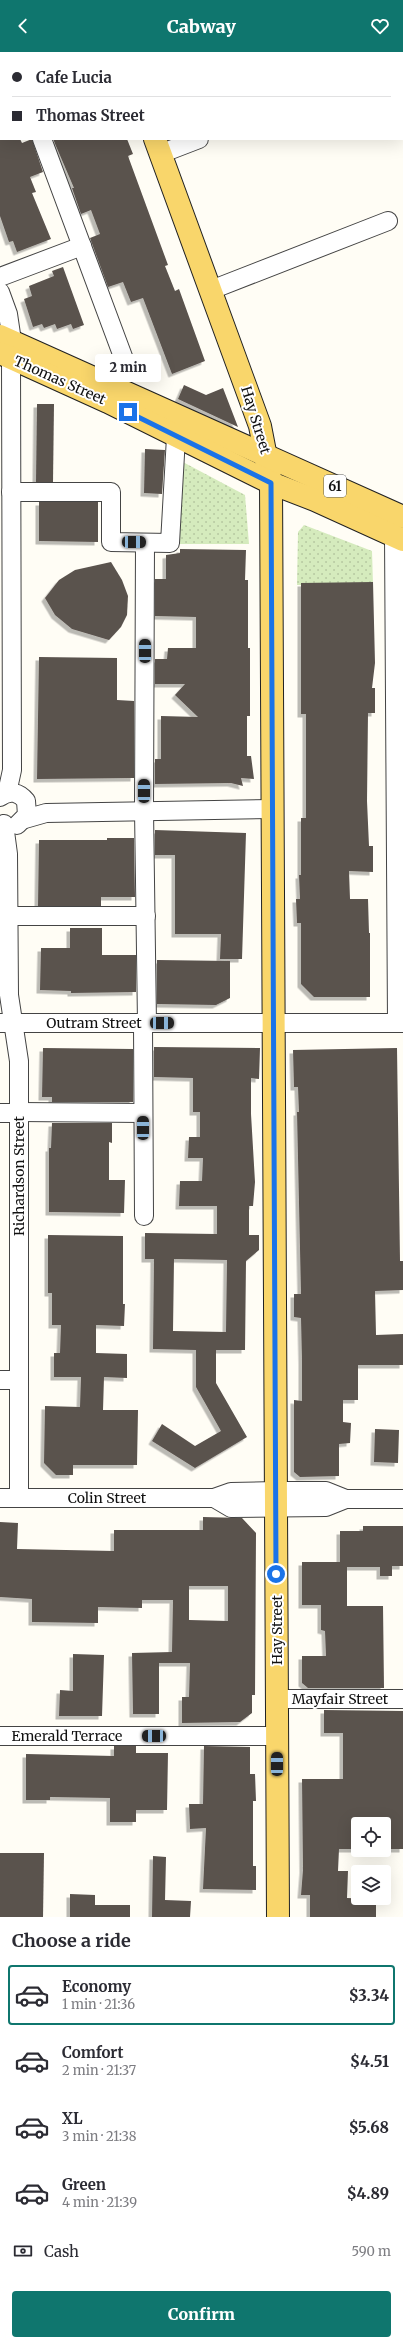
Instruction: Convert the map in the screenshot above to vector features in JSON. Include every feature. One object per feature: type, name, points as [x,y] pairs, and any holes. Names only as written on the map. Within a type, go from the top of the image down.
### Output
[{"type":"main road","name":"Hay Street","points":[[157,146],[260,426],[267,455],[271,483],[278,1917]]},
{"type":"main road","name":"Thomas Street","points":[[6,347],[267,455],[403,517]]},
{"type":"main road","name":"Thomas Street","points":[[6,347],[176,437],[271,483],[315,500],[399,538]]},
{"type":"street","points":[[42,140],[125,362]]},
{"type":"street","points":[[157,146],[193,140]]},
{"type":"street","points":[[210,290],[388,221]]},
{"type":"street","points":[[0,277],[82,246]]},
{"type":"street","points":[[0,292],[8,314],[6,347],[6,441],[11,492],[6,690],[14,798],[46,813]]},
{"type":"street","points":[[11,492],[110,492],[110,542],[170,543],[176,437]]},
{"type":"street","points":[[399,538],[400,1023]]},
{"type":"street","points":[[144,1216],[143,1113],[146,916],[144,810],[145,543]]},
{"type":"street","name":"Richardson Street","points":[[14,798],[28,810],[13,822],[8,854],[4,916],[9,995],[7,1023],[19,1061],[19,1498]]},
{"type":"street","points":[[13,822],[46,813],[144,810],[273,809]]},
{"type":"street","points":[[4,916],[146,916]]},
{"type":"street","name":"Outram Street","points":[[7,1023],[400,1023]]},
{"type":"street","points":[[0,1113],[143,1113]]},
{"type":"street","points":[[0,1380],[19,1380]]},
{"type":"street","name":"Colin Street","points":[[0,1498],[214,1498],[231,1508],[276,1499],[326,1507],[346,1499],[403,1499]]},
{"type":"street","name":"Mayfair Street","points":[[277,1699],[403,1699]]},
{"type":"street","name":"Emerald Terrace","points":[[0,1736],[277,1736]]},
{"type":"green space","points":[[181,461],[245,495],[249,544],[179,544]]},
{"type":"green space","points":[[304,525],[372,551],[373,585],[297,585],[298,532]]},
{"type":"building","points":[[0,140],[20,140],[22,143],[32,140],[43,172],[30,177],[36,192],[32,193],[51,239],[17,252],[13,241],[9,242],[0,216]]},
{"type":"building","points":[[53,140],[127,140],[133,154],[128,156],[168,265],[165,266],[175,291],[179,289],[205,361],[172,374],[143,298],[131,302],[123,282],[108,287],[90,238],[100,234],[91,210],[81,214],[72,188],[74,188]]},
{"type":"building","points":[[63,267],[84,325],[73,329],[71,324],[57,329],[55,324],[44,328],[42,324],[33,327],[24,299],[32,296],[29,286],[54,276],[52,271]]},
{"type":"building","points":[[184,385],[206,395],[223,388],[238,427],[178,399]]},
{"type":"building","points":[[37,404],[54,404],[53,482],[36,482]]},
{"type":"building","points":[[145,449],[165,450],[162,494],[144,493]]},
{"type":"building","points":[[39,502],[98,502],[98,542],[39,541]]},
{"type":"building","points":[[180,549],[246,550],[245,580],[248,580],[248,648],[250,648],[250,716],[247,716],[247,756],[251,756],[254,779],[241,778],[243,786],[231,783],[155,784],[155,759],[161,759],[161,716],[198,717],[175,695],[185,684],[155,684],[155,659],[167,659],[168,648],[196,648],[196,617],[155,616],[155,579],[166,579],[166,555],[180,553]]},
{"type":"building","points":[[111,562],[122,580],[128,596],[127,615],[121,627],[109,640],[72,629],[55,615],[45,598],[59,580],[75,570]]},
{"type":"building","points":[[373,582],[375,663],[372,688],[375,688],[375,713],[368,713],[367,801],[369,846],[373,846],[373,872],[349,871],[350,899],[368,899],[370,933],[370,997],[314,997],[301,984],[301,923],[297,923],[296,899],[300,899],[299,875],[301,875],[301,818],[306,818],[306,714],[301,714],[301,583]]},
{"type":"building","points":[[39,657],[117,658],[117,700],[134,701],[134,778],[37,779]]},
{"type":"building","points":[[155,830],[246,833],[242,959],[220,959],[221,934],[175,934],[175,855],[155,855]]},
{"type":"building","points":[[107,838],[134,838],[135,897],[101,897],[101,906],[38,906],[39,840],[107,840]]},
{"type":"building","points":[[70,928],[102,928],[102,955],[136,955],[136,992],[71,993],[71,991],[40,990],[41,948],[70,948]]},
{"type":"building","points":[[157,960],[230,961],[230,998],[216,1005],[157,1004]]},
{"type":"building","points":[[154,1047],[260,1048],[259,1079],[251,1078],[251,1114],[255,1182],[253,1206],[249,1206],[249,1235],[259,1235],[259,1250],[246,1261],[245,1350],[216,1350],[216,1383],[247,1437],[195,1468],[152,1441],[162,1424],[195,1446],[221,1431],[196,1387],[196,1350],[153,1349],[154,1259],[145,1259],[145,1233],[217,1234],[217,1206],[179,1206],[180,1181],[202,1181],[203,1158],[188,1158],[189,1137],[200,1137],[200,1112],[193,1112],[193,1078],[154,1077]],"holes":[[[174,1259],[227,1260],[226,1332],[173,1331]]]},
{"type":"building","points":[[43,1048],[133,1049],[133,1102],[52,1102],[52,1097],[42,1097]]},
{"type":"building","points":[[397,1048],[400,1261],[403,1261],[403,1290],[375,1291],[376,1335],[403,1334],[403,1365],[358,1365],[358,1400],[343,1400],[343,1422],[351,1423],[350,1443],[339,1444],[339,1476],[300,1477],[294,1472],[294,1400],[302,1401],[302,1361],[301,1318],[294,1317],[294,1294],[301,1294],[297,1112],[299,1112],[298,1087],[294,1087],[293,1050]]},
{"type":"building","points":[[52,1123],[112,1123],[112,1143],[109,1142],[109,1180],[125,1180],[124,1213],[49,1212],[49,1148],[51,1148]]},
{"type":"building","points":[[48,1235],[123,1236],[123,1304],[125,1304],[124,1326],[96,1325],[96,1353],[127,1354],[127,1378],[104,1377],[103,1410],[138,1410],[137,1465],[73,1465],[73,1475],[56,1475],[44,1463],[45,1406],[80,1407],[81,1377],[54,1377],[54,1353],[60,1353],[61,1325],[52,1325],[52,1293],[48,1293]]},
{"type":"building","points":[[375,1429],[399,1430],[398,1463],[374,1462]]},
{"type":"building","points":[[203,1517],[242,1518],[256,1533],[255,1695],[252,1695],[252,1713],[240,1722],[182,1723],[182,1697],[189,1697],[190,1663],[159,1663],[159,1714],[133,1714],[132,1653],[172,1652],[173,1600],[142,1600],[142,1608],[98,1607],[98,1623],[32,1622],[32,1599],[0,1597],[0,1522],[18,1523],[17,1549],[114,1551],[114,1530],[203,1530]],"holes":[[[189,1586],[228,1586],[228,1621],[189,1620]]]},
{"type":"building","points":[[363,1526],[403,1526],[403,1566],[392,1566],[392,1576],[380,1576],[380,1567],[347,1567],[347,1606],[383,1606],[384,1688],[308,1688],[302,1683],[302,1656],[326,1656],[325,1631],[321,1630],[321,1605],[302,1605],[302,1562],[340,1562],[340,1531],[363,1531]]},
{"type":"building","points":[[73,1654],[104,1655],[102,1716],[59,1716],[60,1690],[73,1691]]},
{"type":"building","points":[[324,1710],[403,1711],[403,1849],[391,1849],[391,1817],[351,1817],[351,1849],[339,1849],[338,1871],[348,1871],[347,1898],[351,1898],[351,1905],[376,1905],[376,1917],[310,1917],[310,1895],[301,1895],[303,1870],[302,1779],[343,1779],[343,1733],[324,1733]]},
{"type":"building","points":[[114,1746],[136,1746],[136,1753],[168,1753],[167,1810],[136,1810],[136,1822],[110,1822],[110,1798],[50,1797],[50,1800],[26,1800],[26,1754],[114,1756]]},
{"type":"building","points":[[204,1746],[250,1747],[250,1774],[255,1774],[256,1801],[253,1801],[253,1866],[256,1866],[256,1890],[203,1889],[206,1828],[190,1829],[189,1804],[203,1804]]},
{"type":"building","points":[[0,1853],[44,1853],[43,1917],[0,1917]]},
{"type":"building","points":[[153,1856],[166,1857],[165,1900],[191,1901],[190,1917],[152,1917]]},
{"type":"building","points":[[70,1894],[95,1895],[95,1905],[130,1905],[130,1917],[70,1917]]},
{"type":"route","points":[[128,412],[232,465],[271,483],[276,1574]]}]
